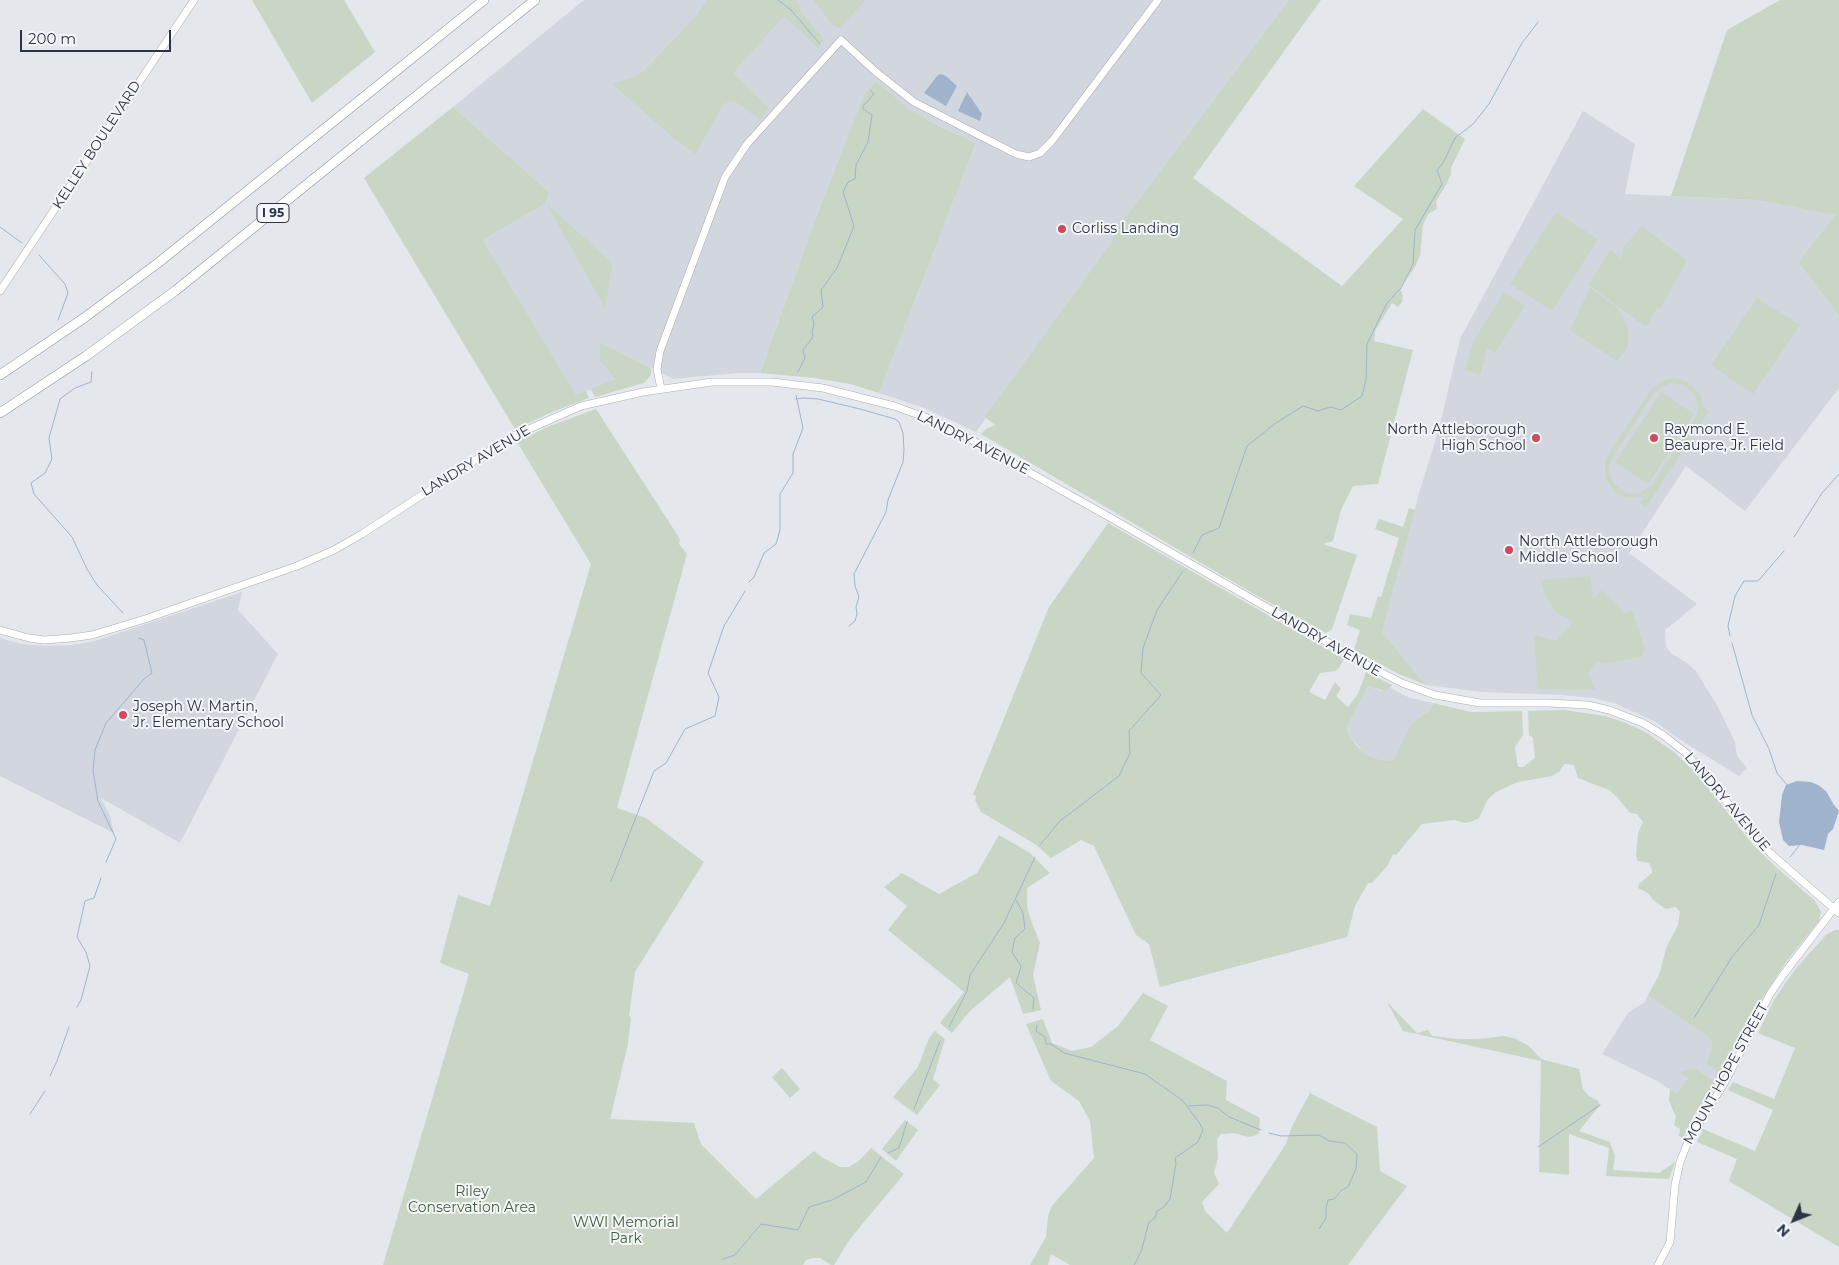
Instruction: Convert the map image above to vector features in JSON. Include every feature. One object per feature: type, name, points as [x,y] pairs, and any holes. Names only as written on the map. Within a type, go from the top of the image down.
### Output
[{"type":"highway","name":"I 95","points":[[0,375],[84,318],[158,263],[484,0]]},
{"type":"highway","name":"I 95","points":[[0,413],[86,356],[175,292],[536,0]]},
{"type":"street","name":"KELLEY BOULEVARD","points":[[0,290],[194,0]]},
{"type":"street","points":[[661,388],[657,369],[660,351],[725,177],[746,144],[841,40],[876,72],[914,102],[1016,154],[1029,157],[1040,153],[1052,141],[1158,0]]},
{"type":"street","name":"LANDRY AVENUE","points":[[0,630],[44,640],[92,635],[145,619],[296,566],[334,550],[362,534],[511,437],[582,406],[661,388],[712,382],[784,382],[843,391],[908,410],[976,442],[1392,679],[1435,695],[1452,698],[1492,704],[1548,703],[1588,705],[1637,720],[1663,735],[1686,754],[1702,770],[1743,823],[1770,853],[1836,911]]},
{"type":"street","name":"MOUNT HOPE STREET","points":[[1658,1265],[1670,1242],[1675,1185],[1680,1162],[1689,1139],[1725,1082],[1758,1014],[1770,994],[1783,975],[1836,911],[1839,902]]},
{"type":"shaded area","points":[[584,0],[1289,0],[1115,231],[1121,236],[976,432],[924,408],[879,393],[976,143],[937,125],[911,110],[876,81],[864,94],[817,215],[760,373],[738,373],[673,379],[600,342],[600,361],[615,379],[576,396],[483,240],[546,203],[549,192],[453,107]]},
{"type":"shaded area","points":[[1583,111],[1635,144],[1625,194],[1757,200],[1835,215],[1798,262],[1839,316],[1839,388],[1745,511],[1686,466],[1629,553],[1697,604],[1665,630],[1666,647],[1671,653],[1696,671],[1718,707],[1735,742],[1737,756],[1747,768],[1739,776],[1654,721],[1614,703],[1593,698],[1563,695],[1483,692],[1426,685],[1382,632],[1420,490],[1439,429],[1460,339]]},
{"type":"shaded area","name":"Joseph W. Martin, Jr. Elementary School","points":[[242,592],[238,610],[278,654],[180,843],[101,798],[110,816],[114,833],[0,776],[0,638],[21,644],[47,646],[72,645],[95,641]]},
{"type":"shaded area","points":[[1368,686],[1382,691],[1390,688],[1410,698],[1433,703],[1430,710],[1418,718],[1394,759],[1388,761],[1373,758],[1364,753],[1348,734],[1345,727]]},
{"type":"shaded area","points":[[1648,995],[1703,1031],[1712,1041],[1712,1047],[1706,1063],[1721,1073],[1716,1082],[1695,1068],[1677,1094],[1659,1082],[1602,1054],[1628,1013],[1645,1002]]},
{"type":"green space","points":[[252,0],[344,0],[375,52],[312,103]]},
{"type":"green space","points":[[707,0],[796,0],[802,13],[824,39],[818,48],[784,16],[736,69],[734,74],[769,108],[760,120],[738,103],[731,101],[724,104],[695,154],[612,84],[644,71],[696,16]]},
{"type":"green space","points":[[813,0],[866,0],[839,28],[833,25]]},
{"type":"green space","points":[[1289,0],[1321,0],[1193,178],[1342,286],[1403,219],[1354,186],[1423,109],[1465,139],[1451,168],[1451,174],[1446,185],[1436,201],[1437,209],[1428,214],[1423,225],[1420,256],[1414,269],[1400,288],[1403,296],[1402,302],[1398,307],[1392,303],[1375,331],[1374,341],[1413,350],[1378,484],[1353,486],[1341,510],[1333,541],[1323,544],[1357,555],[1332,629],[1326,633],[1254,594],[981,434],[986,429],[995,425],[985,417],[1111,243],[1115,231]]},
{"type":"green space","points":[[1780,0],[1839,0],[1839,316],[1798,262],[1835,215],[1757,200],[1671,196],[1727,30]]},
{"type":"green space","points":[[876,81],[911,110],[937,125],[976,143],[879,393],[850,384],[815,378],[760,373],[817,215],[864,94]]},
{"type":"green space","points":[[453,107],[549,192],[546,203],[483,240],[576,395],[586,391],[589,398],[515,429],[364,178]]},
{"type":"green space","points":[[546,203],[612,263],[605,308]]},
{"type":"green space","points":[[1556,212],[1598,239],[1552,311],[1510,284]]},
{"type":"green space","points":[[1642,226],[1687,261],[1660,309],[1657,308],[1646,327],[1589,285],[1610,250],[1621,258],[1623,248]]},
{"type":"green space","points":[[1590,288],[1617,307],[1628,327],[1628,347],[1617,361],[1570,330]]},
{"type":"green space","points":[[1504,292],[1525,306],[1495,353],[1487,349],[1480,375],[1465,370],[1474,340]]},
{"type":"green space","points":[[1757,298],[1800,325],[1753,394],[1711,365]]},
{"type":"green space","points":[[600,342],[651,368],[651,375],[644,383],[595,397],[591,389],[615,379],[600,361]]},
{"type":"green space","points":[[1674,378],[1692,385],[1701,396],[1703,407],[1709,411],[1646,507],[1640,503],[1644,497],[1628,498],[1619,495],[1612,489],[1605,477],[1605,462],[1652,388],[1664,380]],"holes":[[[1671,383],[1683,385],[1693,393],[1698,405],[1696,417],[1651,486],[1640,493],[1624,492],[1614,484],[1610,476],[1611,460],[1653,394],[1663,386]]]},
{"type":"green space","name":"Raymond E. Beaupre, Jr. Field","points":[[1661,392],[1694,414],[1648,484],[1615,462]]},
{"type":"green space","points":[[596,409],[680,539],[679,544],[687,554],[617,808],[646,818],[704,862],[635,972],[629,1016],[631,1017],[628,1044],[610,1119],[694,1123],[701,1144],[756,1199],[814,1151],[840,1167],[849,1167],[860,1160],[871,1148],[904,1174],[850,1239],[834,1265],[820,1258],[813,1258],[806,1260],[803,1265],[383,1265],[469,974],[440,963],[458,895],[490,906],[591,564],[517,442],[545,428]]},
{"type":"green space","points":[[1409,508],[1415,510],[1382,632],[1426,685],[1399,674],[1354,650],[1360,630],[1347,625],[1350,614],[1371,618],[1378,596],[1381,597],[1399,538],[1375,529],[1379,519],[1403,527]]},
{"type":"green space","points":[[1108,523],[1344,659],[1335,671],[1320,673],[1309,692],[1325,700],[1335,682],[1341,689],[1336,696],[1348,707],[1358,694],[1366,672],[1392,685],[1385,691],[1368,686],[1346,727],[1348,734],[1356,745],[1373,758],[1388,761],[1394,759],[1410,727],[1418,718],[1430,710],[1433,703],[1471,712],[1522,711],[1523,735],[1515,747],[1518,767],[1523,767],[1535,758],[1533,738],[1529,735],[1528,711],[1564,710],[1605,716],[1647,733],[1675,753],[1698,775],[1754,846],[1815,901],[1821,912],[1819,921],[1786,962],[1758,1005],[1741,1040],[1736,1044],[1721,1073],[1706,1063],[1712,1047],[1712,1041],[1648,995],[1659,975],[1667,946],[1678,925],[1680,912],[1676,907],[1666,909],[1653,900],[1648,893],[1638,888],[1639,884],[1652,873],[1649,863],[1638,861],[1636,856],[1638,833],[1643,822],[1637,814],[1630,813],[1609,790],[1578,778],[1574,765],[1564,764],[1560,771],[1552,776],[1518,782],[1496,792],[1488,799],[1479,818],[1473,821],[1465,823],[1454,820],[1422,824],[1396,855],[1393,854],[1388,865],[1372,883],[1368,883],[1355,906],[1347,937],[1160,987],[1149,944],[1136,935],[1094,846],[1081,840],[1051,858],[1035,844],[981,812],[975,800],[976,796],[973,795],[1049,607]]},
{"type":"green space","points":[[1590,576],[1593,600],[1602,590],[1625,613],[1632,610],[1645,649],[1641,657],[1601,664],[1599,661],[1588,673],[1595,690],[1538,689],[1534,635],[1556,641],[1573,622],[1556,612],[1544,594],[1541,580]]},
{"type":"green space","points":[[999,835],[1030,853],[1050,873],[1027,888],[1027,905],[1030,918],[1040,943],[1033,975],[1041,1010],[1023,1014],[1010,977],[969,1012],[952,1033],[940,1023],[964,992],[888,930],[907,906],[884,887],[902,873],[939,894],[977,873]]},
{"type":"green space","points":[[1839,930],[1839,1247],[1729,1181],[1737,1159],[1697,1142],[1703,1129],[1755,1151],[1773,1110],[1728,1090],[1733,1082],[1774,1099],[1795,1048],[1758,1033],[1773,1002],[1798,966],[1827,934]]},
{"type":"green space","points":[[1143,993],[1168,1006],[1150,1040],[1227,1081],[1226,1100],[1260,1118],[1259,1133],[1256,1135],[1249,1137],[1234,1133],[1221,1134],[1217,1139],[1218,1158],[1214,1173],[1219,1184],[1202,1202],[1205,1211],[1227,1233],[1286,1144],[1292,1126],[1310,1093],[1377,1127],[1380,1171],[1407,1186],[1348,1265],[1070,1265],[1051,1254],[1048,1265],[1030,1265],[1046,1237],[1051,1207],[1094,1158],[1090,1121],[1079,1101],[1051,1081],[1026,1024],[1043,1019],[1052,1043],[1072,1051],[1091,1047],[1118,1026]]},
{"type":"green space","points":[[1387,1002],[1417,1033],[1428,1030],[1432,1036],[1458,1039],[1505,1036],[1529,1046],[1541,1059],[1579,1069],[1583,1089],[1589,1096],[1598,1101],[1600,1105],[1579,1131],[1610,1142],[1615,1156],[1613,1170],[1659,1173],[1675,1162],[1669,1179],[1606,1176],[1609,1148],[1569,1134],[1569,1175],[1539,1172],[1541,1061],[1403,1031]]},
{"type":"green space","points":[[935,1031],[945,1039],[933,1079],[940,1085],[917,1115],[893,1097],[918,1067],[929,1038]]},
{"type":"green space","points":[[782,1068],[800,1089],[790,1098],[772,1077]]},
{"type":"green space","points":[[1695,1068],[1716,1082],[1693,1117],[1683,1139],[1679,1136],[1680,1129],[1674,1125],[1676,1117],[1669,1101],[1670,1089],[1677,1094],[1688,1078],[1680,1072]]},
{"type":"green space","points":[[905,1120],[918,1130],[896,1161],[882,1149]]},
{"type":"water","points":[[940,74],[946,76],[957,86],[946,106],[924,93]]},
{"type":"water","points":[[967,92],[982,114],[980,121],[958,111]]},
{"type":"water","points":[[1797,781],[1811,782],[1818,785],[1826,791],[1839,811],[1833,829],[1828,834],[1824,850],[1802,845],[1789,846],[1783,840],[1779,822],[1782,795],[1786,785]]},
{"type":"waterway","points":[[778,0],[791,10],[820,44]]},
{"type":"waterway","points":[[1193,553],[1202,535],[1219,528],[1247,446],[1276,423],[1303,406],[1318,411],[1330,407],[1341,410],[1362,396],[1366,380],[1367,344],[1387,303],[1401,288],[1413,264],[1415,230],[1442,184],[1437,170],[1443,163],[1455,138],[1473,124],[1489,104],[1522,43],[1538,22]]},
{"type":"waterway","points":[[798,372],[805,358],[803,350],[813,337],[814,323],[812,317],[823,307],[821,290],[837,268],[854,226],[843,192],[848,182],[855,179],[856,165],[868,142],[872,115],[863,109],[863,106],[874,94],[870,90]]},
{"type":"waterway","points":[[0,227],[22,243]]},
{"type":"waterway","points":[[39,255],[65,284],[68,293],[58,320]]},
{"type":"waterway","points":[[92,372],[91,382],[75,388],[60,399],[49,438],[52,459],[45,473],[31,483],[34,494],[72,537],[97,585],[123,613]]},
{"type":"waterway","points":[[749,582],[754,577],[764,553],[776,544],[780,530],[780,494],[793,473],[793,454],[803,428],[796,395]]},
{"type":"waterway","points":[[796,399],[818,399],[895,419],[899,422],[903,433],[903,462],[888,500],[886,512],[854,574],[855,586],[859,597],[855,621],[849,626]]},
{"type":"waterway","points":[[1794,537],[1822,493],[1839,474]]},
{"type":"waterway","points":[[1730,636],[1728,626],[1735,596],[1744,581],[1758,581],[1784,551]]},
{"type":"waterway","points":[[1040,845],[1060,821],[1119,776],[1130,753],[1129,731],[1161,695],[1141,673],[1143,648],[1157,610],[1183,571]]},
{"type":"waterway","points":[[611,881],[654,771],[666,763],[685,729],[715,716],[719,697],[708,673],[724,626],[745,591]]},
{"type":"waterway","points":[[106,862],[116,839],[98,801],[93,771],[95,750],[106,723],[144,679],[152,673],[144,640],[139,638]]},
{"type":"waterway","points":[[1732,643],[1752,715],[1769,749],[1777,773],[1787,785]]},
{"type":"waterway","points":[[1790,857],[1799,846]]},
{"type":"waterway","points":[[949,1027],[967,991],[970,975],[1004,923],[1035,857]]},
{"type":"waterway","points":[[1694,1018],[1732,957],[1759,925],[1776,874]]},
{"type":"waterway","points":[[77,1007],[81,1000],[90,966],[86,952],[77,937],[85,901],[94,898],[101,878]]},
{"type":"waterway","points":[[1016,900],[1023,913],[1025,929],[1015,938],[1012,952],[1021,966],[1016,983],[1034,998],[1033,1009]]},
{"type":"waterway","points":[[1037,1025],[1036,1031],[1045,1037],[1046,1044],[1051,1044],[1064,1053],[1145,1074],[1182,1100],[1203,1130],[1198,1142],[1175,1158],[1176,1163],[1170,1199],[1164,1207],[1157,1211],[1155,1218],[1149,1222],[1141,1252],[1134,1265]]},
{"type":"waterway","points":[[50,1076],[69,1027]]},
{"type":"waterway","points":[[914,1109],[940,1041]]},
{"type":"waterway","points":[[30,1114],[45,1091]]},
{"type":"waterway","points":[[1188,1106],[1207,1105],[1218,1108],[1229,1117],[1261,1130]]},
{"type":"waterway","points":[[1538,1147],[1600,1105]]},
{"type":"waterway","points":[[888,1153],[899,1148],[907,1122]]},
{"type":"waterway","points":[[1269,1133],[1281,1136],[1319,1135],[1329,1141],[1345,1143],[1357,1154],[1356,1169],[1348,1187],[1342,1190],[1334,1199],[1328,1200],[1326,1218],[1319,1229]]},
{"type":"waterway","points":[[723,1259],[735,1255],[761,1224],[798,1230],[809,1207],[832,1200],[866,1182],[881,1157]]},
{"type":"place","name":"Corliss Landing","points":[[1062,229]]},
{"type":"place","name":"North Attleborough High School","points":[[1536,438]]},
{"type":"place","name":"Raymond E. Beaupre, Jr. Field","points":[[1654,438]]},
{"type":"place","name":"North Attleborough Middle School","points":[[1509,550]]},
{"type":"place","name":"Joseph W. Martin, Jr. Elementary School","points":[[123,715]]},
{"type":"park label","name":"Riley Conservation Area","points":[[472,1200]]},
{"type":"park label","name":"WWI Memorial Park","points":[[626,1232]]}]
